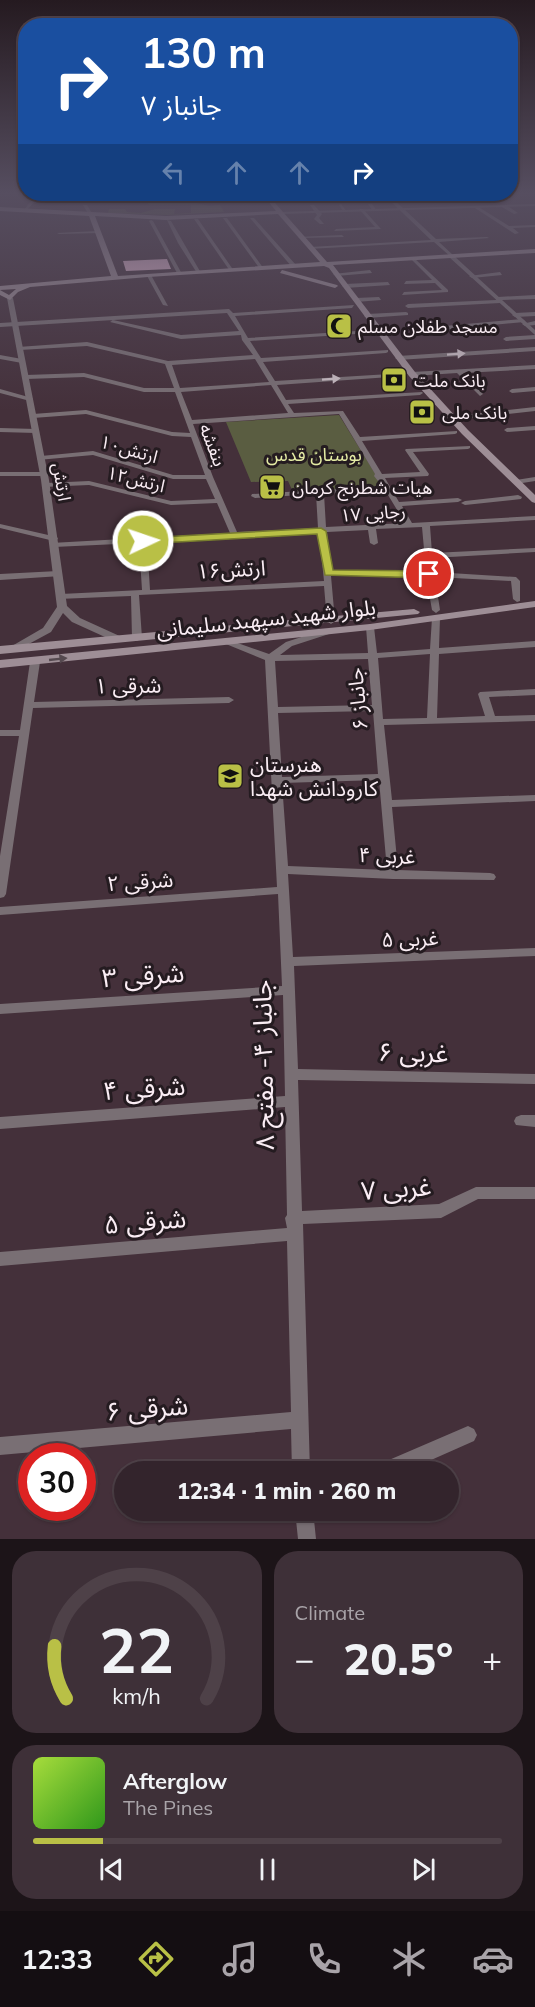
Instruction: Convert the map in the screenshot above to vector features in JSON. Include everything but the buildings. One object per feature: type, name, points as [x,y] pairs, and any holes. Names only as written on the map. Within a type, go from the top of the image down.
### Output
[{"type":"main road","points":[[111,267],[115,277]]},
{"type":"main road","points":[[0,288],[115,277],[281,267]]},
{"type":"main road","points":[[323,267],[335,285],[368,316],[386,351],[535,500]]},
{"type":"main road","points":[[327,267],[345,286],[371,331],[398,358],[420,393],[468,447],[535,511]]},
{"type":"main road","points":[[262,268],[310,277],[335,285]]},
{"type":"main road","points":[[0,288],[10,298],[16,291],[41,283]]},
{"type":"main road","points":[[478,457],[489,456]]},
{"type":"main road","name":"بلوار شهید سپهبد سلیمانی","points":[[5,650],[137,638],[329,626],[370,627],[535,597]]},
{"type":"main road","name":"بلوار شهید سپهبد سلیمانی","points":[[0,664],[226,642],[329,626],[535,604]]},
{"type":"street","points":[[176,267],[180,273]]},
{"type":"street","points":[[196,267],[199,272]]},
{"type":"street","points":[[230,267],[232,270]]},
{"type":"street","points":[[404,294],[446,291],[422,267]]},
{"type":"street","points":[[463,267],[535,335]]},
{"type":"street","points":[[336,274],[370,272]]},
{"type":"street","points":[[472,276],[500,274]]},
{"type":"street","points":[[148,275],[166,305]]},
{"type":"street","points":[[406,283],[436,281]]},
{"type":"street","points":[[345,286],[388,284]]},
{"type":"street","points":[[408,306],[535,297]]},
{"type":"street","name":"ارتش","points":[[10,298],[45,474],[62,602]]},
{"type":"street","points":[[0,325],[230,313],[380,299]]},
{"type":"street","points":[[230,313],[292,415]]},
{"type":"street","points":[[368,316],[406,314]]},
{"type":"street","points":[[515,315],[535,314]]},
{"type":"street","points":[[101,319],[184,337],[241,333]]},
{"type":"street","points":[[422,330],[535,323]]},
{"type":"street","points":[[183,327],[184,337]]},
{"type":"street","points":[[245,340],[371,331]]},
{"type":"street","points":[[506,339],[535,335]]},
{"type":"street","points":[[20,348],[87,344],[168,363],[386,351]]},
{"type":"street","points":[[398,358],[535,349]]},
{"type":"street","points":[[0,357],[22,361]]},
{"type":"street","name":"بنفشه","points":[[168,363],[209,477],[235,536]]},
{"type":"street","points":[[26,377],[84,375],[144,390],[177,390],[535,367]]},
{"type":"street","points":[[459,372],[480,394]]},
{"type":"street","points":[[512,391],[535,389]]},
{"type":"street","points":[[0,391],[30,399]]},
{"type":"street","points":[[283,402],[420,393]]},
{"type":"street","points":[[452,418],[534,410]]},
{"type":"street","points":[[33,416],[86,412],[172,434],[194,435]]},
{"type":"street","points":[[188,422],[341,412],[410,525]]},
{"type":"street","points":[[507,430],[535,428]]},
{"type":"street","points":[[0,430],[36,431]]},
{"type":"street","points":[[356,439],[455,432]]},
{"type":"street","points":[[378,476],[425,474],[408,450],[468,447]]},
{"type":"street","name":"ارتش۱۰","points":[[41,458],[93,453],[173,477],[209,477]]},
{"type":"street","points":[[0,474],[45,474]]},
{"type":"street","points":[[516,482],[535,479]]},
{"type":"street","name":"ارتش۱۲","points":[[46,485],[89,483],[171,503],[219,501]]},
{"type":"street","points":[[255,496],[386,488]]},
{"type":"street","points":[[270,658],[289,644],[329,626],[329,573],[321,531],[320,492]]},
{"type":"street","points":[[396,504],[518,497]]},
{"type":"street","name":"رجایی ۱۷","points":[[0,526],[54,542],[143,541],[535,518]]},
{"type":"street","points":[[426,524],[429,574],[436,614],[432,720]]},
{"type":"street","points":[[372,528],[374,543]]},
{"type":"street","points":[[143,541],[146,592]]},
{"type":"street","points":[[429,556],[535,550]]},
{"type":"street","points":[[329,573],[429,574],[515,580],[517,599]]},
{"type":"street","points":[[0,577],[58,574]]},
{"type":"street","name":"ارتش۱۶","points":[[62,602],[135,592],[329,583]]},
{"type":"street","points":[[135,592],[137,638]]},
{"type":"street","points":[[5,650],[47,630],[62,602],[76,620],[120,640]]},
{"type":"street","name":"جانباز ۶","points":[[370,627],[393,875]]},
{"type":"street","points":[[226,642],[270,658],[372,656],[535,644]]},
{"type":"street","name":"جانباز ۴- مفتح ۸","points":[[270,658],[289,990],[300,1461]]},
{"type":"street","points":[[0,894],[5,821],[24,733],[35,662]]},
{"type":"street","points":[[491,719],[483,694],[535,692]]},
{"type":"street","name":"شرقی ۱","points":[[28,705],[229,700]]},
{"type":"street","points":[[273,710],[377,708]]},
{"type":"street","points":[[378,722],[535,718]]},
{"type":"street","points":[[0,733],[24,733]]},
{"type":"street","points":[[277,780],[384,777]]},
{"type":"street","points":[[386,804],[535,798]]},
{"type":"street","name":"غربی ۴","points":[[282,870],[490,877]]},
{"type":"street","name":"شرقی ۲","points":[[0,911],[283,890]]},
{"type":"street","name":"غربی ۵","points":[[287,962],[535,952]]},
{"type":"street","name":"شرقی ۳","points":[[0,1009],[289,990]]},
{"type":"street","name":"غربی ۶","points":[[290,1074],[535,1079]]},
{"type":"street","name":"شرقی ۴","points":[[0,1123],[291,1101]]},
{"type":"street","name":"غربی ۷","points":[[293,1226],[441,1211],[476,1193],[535,1193]]},
{"type":"street","name":"شرقی ۵","points":[[0,1258],[293,1226]]},
{"type":"street","name":"شرقی ۶","points":[[0,1446],[298,1420]]},
{"type":"street","points":[[408,1461],[468,1436]]},
{"type":"street","points":[[305,1521],[307,1539]]},
{"type":"green space","name":"بوستان قدس","points":[[339,415],[384,488],[293,492],[288,481],[251,482],[226,422]]},
{"type":"place","name":"مسجد طفلان مسلم","points":[[339,326]]},
{"type":"place","name":"بانک ملت","points":[[394,380]]},
{"type":"place","name":"بانک ملی","points":[[422,412]]},
{"type":"place","name":"هیات شطرنج کرمان","points":[[272,487]]},
{"type":"place","name":"هنرستان کارودانش شهدا","points":[[230,776]]},
{"type":"route","points":[[143,541],[321,531],[329,573],[429,574]]}]
